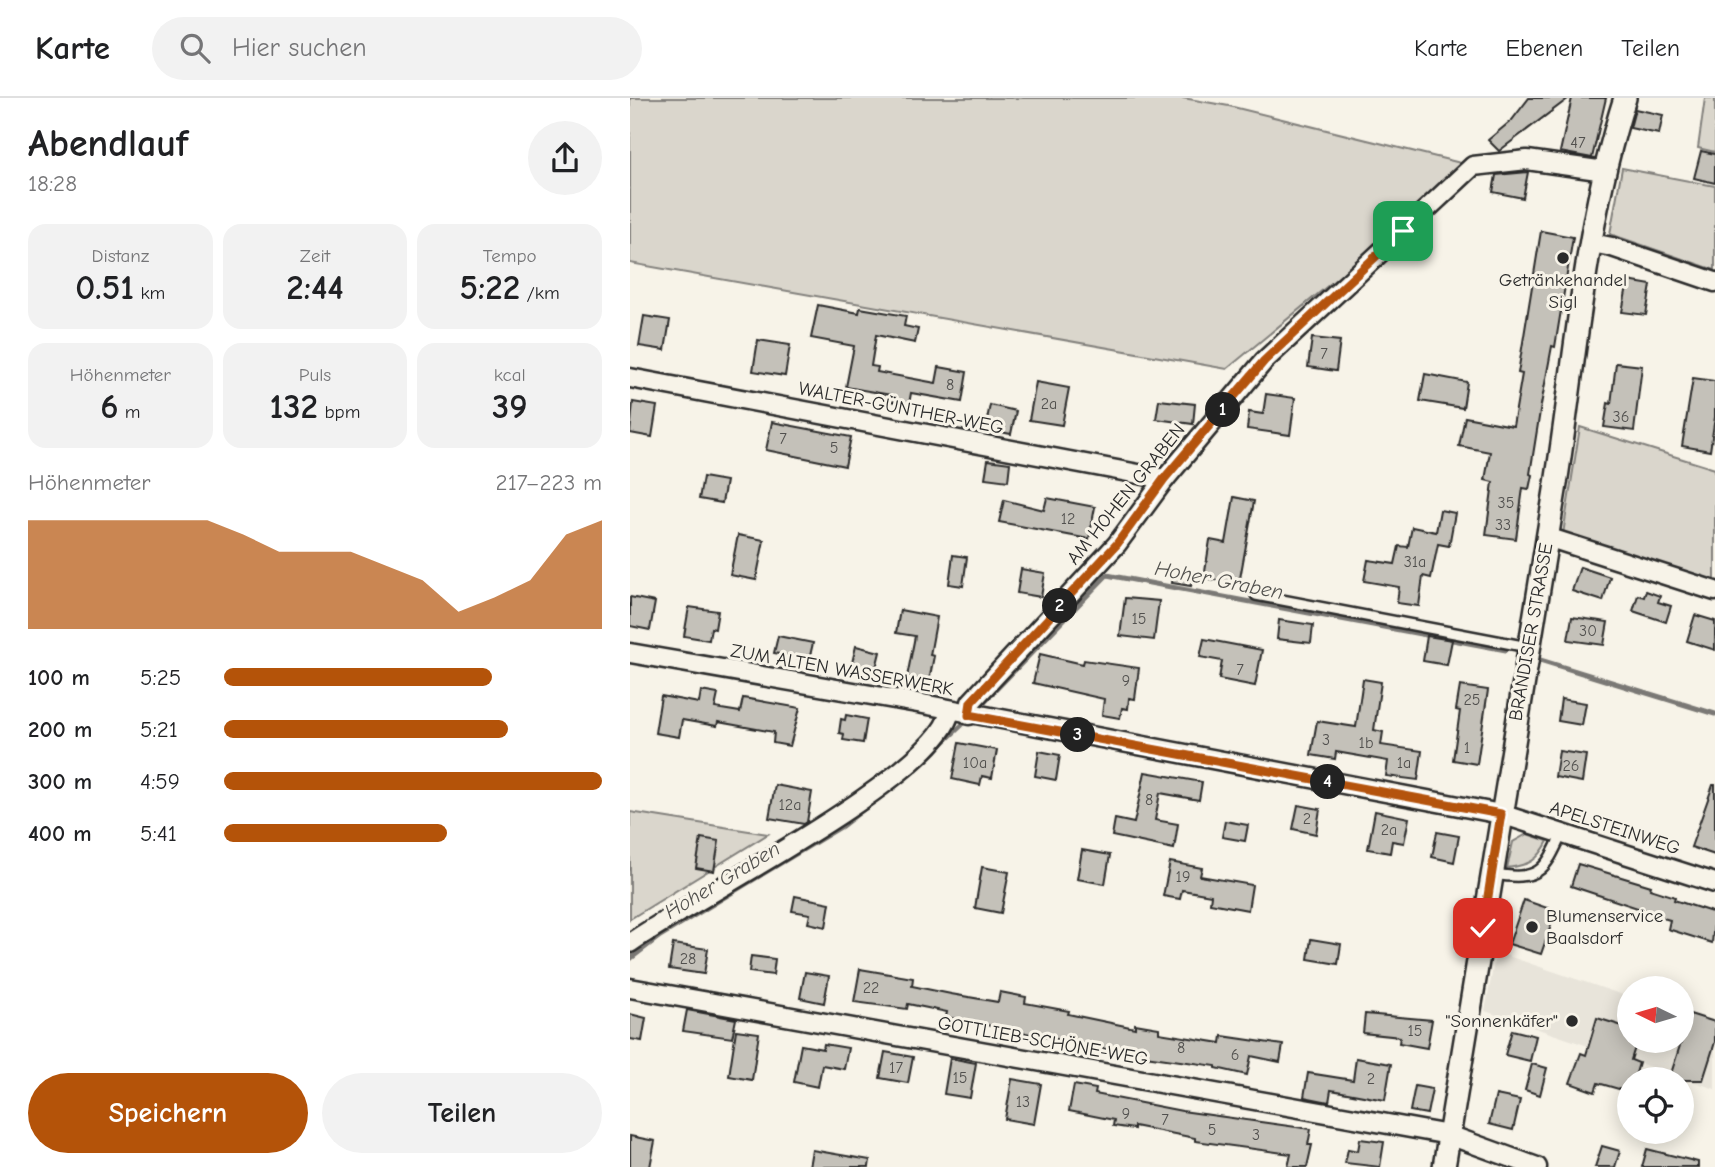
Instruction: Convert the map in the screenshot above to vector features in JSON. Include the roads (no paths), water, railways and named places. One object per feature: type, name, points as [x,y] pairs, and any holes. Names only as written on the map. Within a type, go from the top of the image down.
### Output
[{"type":"street","name":"BRANDISER STRASSE","points":[[1444,1167],[1547,537],[1591,243],[1605,171],[1625,98]]},
{"type":"street","name":"AM HOHEN GRABEN","points":[[969,715],[971,702],[1117,544],[1164,479],[1264,361],[1473,166],[1527,160],[1605,171]]},
{"type":"street","points":[[1591,243],[1612,247],[1715,282]]},
{"type":"street","name":"WALTER-GÜNTHER-WEG","points":[[630,378],[1164,479]]},
{"type":"street","points":[[1547,537],[1715,591]]},
{"type":"street","name":"ZUM ALTEN WASSERWERK","points":[[630,653],[1501,814]]},
{"type":"street","points":[[631,941],[761,865],[838,815],[921,754],[948,722],[950,711]]},
{"type":"street","name":"APELSTEINWEG","points":[[1501,814],[1715,883]]},
{"type":"street","name":"GOTTLIEB-SCHÖNE-WEG","points":[[630,988],[1450,1135],[1537,1167]]},
{"type":"lane","points":[[1256,595],[1528,647]]},
{"type":"lane","points":[[1492,873],[1516,878],[1534,875],[1551,858],[1562,833]]},
{"type":"waterway","name":"Hoher Graben","points":[[979,707],[1107,575],[1506,650]]},
{"type":"waterway","name":"Hoher Graben","points":[[1540,660],[1715,714]]},
{"type":"waterway","name":"Hoher Graben","points":[[916,768],[962,725]]},
{"type":"waterway","name":"Hoher Graben","points":[[630,959],[660,936],[842,826],[869,805]]},
{"type":"place","name":"Getränkehandel Sigl","points":[[1563,258]]},
{"type":"place","name":"Blumenservice Baalsdorf","points":[[1532,927]]},
{"type":"place","name":"\"Sonnenkäfer\"","points":[[1572,1021]]}]
